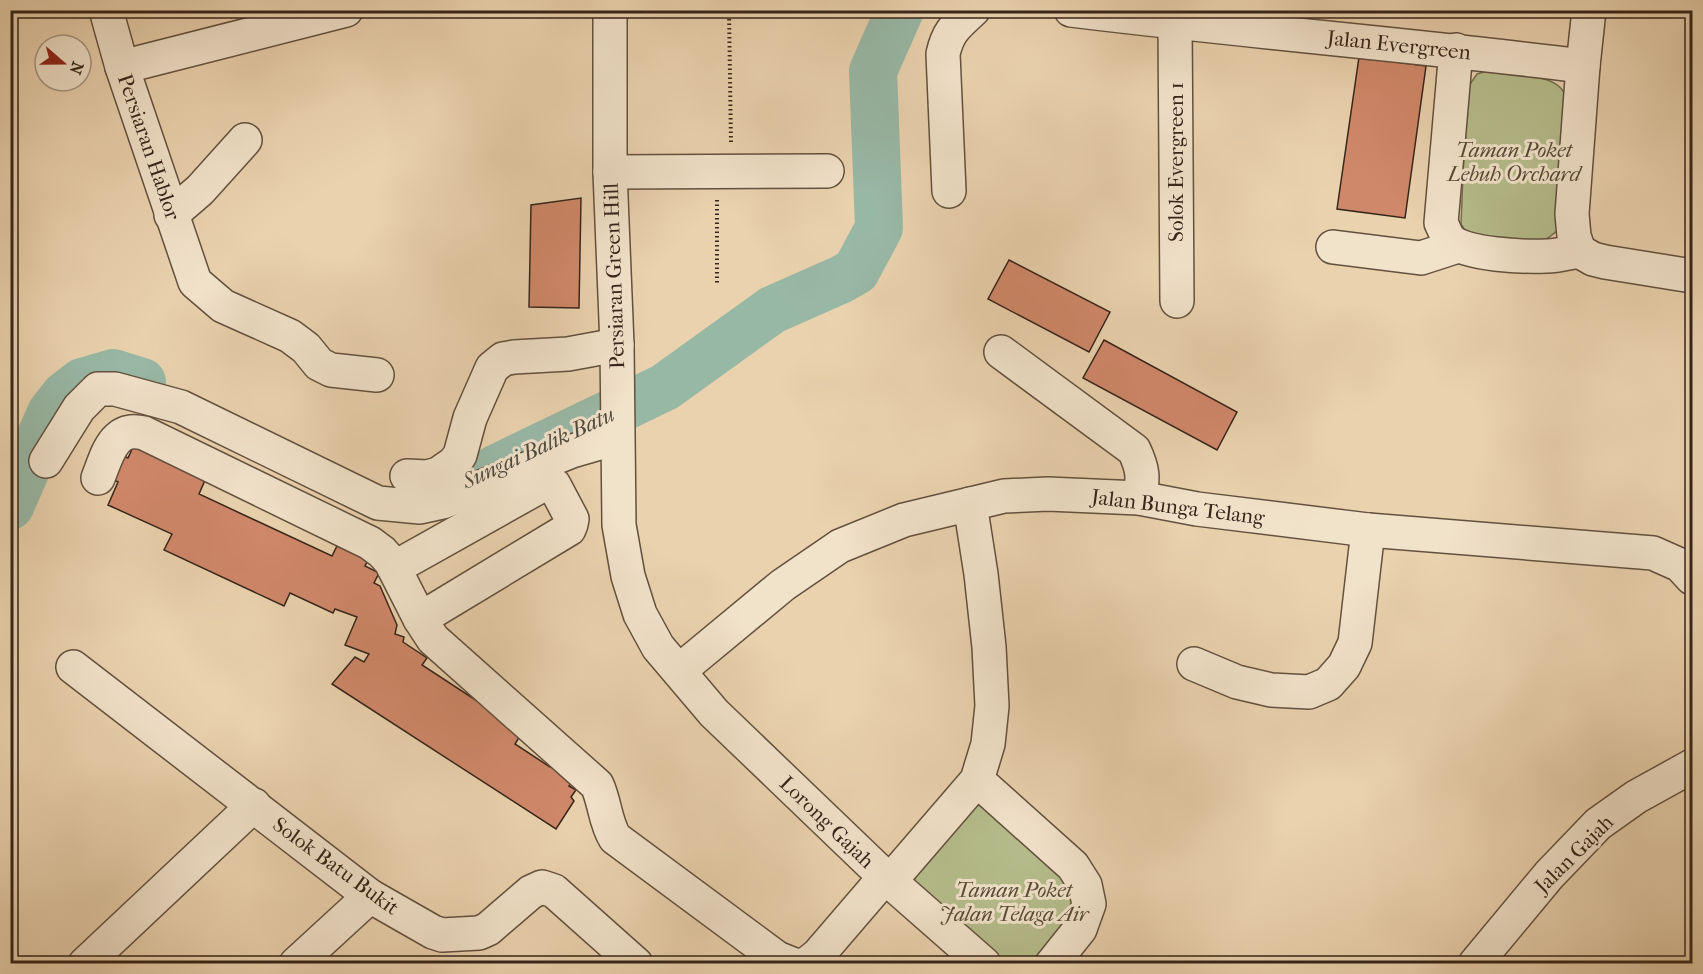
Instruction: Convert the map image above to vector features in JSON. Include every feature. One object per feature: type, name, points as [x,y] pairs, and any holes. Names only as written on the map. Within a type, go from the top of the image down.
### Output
[{"type":"street","name":"Persiaran Hablor","points":[[106,10],[122,67],[195,282],[223,306],[290,336],[306,348],[319,364],[331,370],[377,375]]},
{"type":"street","name":"Persiaran Green Hill","points":[[610,10],[610,172],[617,356],[619,525],[628,576],[640,614],[658,648],[679,671]]},
{"type":"street","points":[[949,191],[943,54],[946,38],[956,25],[973,10]]},
{"type":"street","name":"Jalan Evergreen","points":[[1071,10],[1175,23],[1230,19],[1326,24],[1455,50],[1583,66]]},
{"type":"street","points":[[1589,10],[1572,214],[1574,236],[1580,251],[1593,259],[1692,276]]},
{"type":"street","points":[[122,67],[333,12]]},
{"type":"street","name":"Solok Evergreen 1","points":[[1175,23],[1177,301]]},
{"type":"street","points":[[1455,50],[1441,223],[1448,238],[1458,246],[1469,250],[1502,254],[1548,256],[1580,251]]},
{"type":"street","points":[[171,215],[200,190],[245,140]]},
{"type":"street","points":[[610,172],[827,171]]},
{"type":"street","points":[[1333,247],[1421,258],[1458,246]]},
{"type":"street","points":[[1001,352],[1134,450],[1142,466],[1143,483],[1139,498]]},
{"type":"street","points":[[407,476],[427,477],[438,474],[454,463],[460,455],[470,418],[492,368],[503,359],[568,354],[617,356]]},
{"type":"street","points":[[46,461],[79,408],[98,389],[115,389],[182,407],[378,503],[420,507],[443,502],[572,451],[617,429]]},
{"type":"street","points":[[98,478],[113,443],[124,433],[134,431],[144,433],[370,543],[382,552],[394,568],[433,639],[597,785],[602,796],[608,827],[615,838],[791,962],[808,963],[818,955],[977,780],[988,744],[992,706],[988,636],[970,504]]},
{"type":"street","points":[[394,568],[549,482],[554,485],[572,519],[569,529],[420,619]]},
{"type":"street","name":"Jalan Bunga Telang","points":[[679,671],[783,585],[840,546],[904,520],[1004,496],[1048,494],[1139,498],[1197,509],[1368,530],[1653,553],[1680,565],[1692,578]]},
{"type":"street","points":[[1194,664],[1237,682],[1271,690],[1309,693],[1328,684],[1344,666],[1355,643],[1368,530]]},
{"type":"street","name":"Solok Batu Bukit","points":[[73,667],[370,896],[433,932],[442,935],[479,933],[488,929],[531,891],[542,887],[554,891],[636,963]]},
{"type":"street","name":"Lorong Gajah","points":[[679,671],[714,713],[887,879],[984,963]]},
{"type":"street","name":"Jalan Gajah","points":[[1476,963],[1549,875],[1598,824],[1636,797],[1692,766]]},
{"type":"street","points":[[977,780],[1073,866],[1085,885],[1089,904],[1080,929],[1052,963]]},
{"type":"street","points":[[85,963],[254,805]]},
{"type":"street","points":[[296,963],[370,896]]},
{"type":"path","points":[[717,284],[724,172],[729,10]]},
{"type":"green space","name":"Taman Poket Lebuh Orchard","points":[[1487,71],[1528,75],[1549,81],[1557,85],[1565,96],[1567,105],[1558,230],[1540,241],[1476,236],[1466,232],[1461,224],[1468,87],[1477,74]]},
{"type":"green space","name":"Taman Poket Jalan Telaga Air","points":[[977,805],[985,806],[1077,890],[1074,921],[1032,964],[1001,963],[919,891],[914,883],[916,872]]},
{"type":"building","points":[[1359,57],[1426,66],[1405,218],[1337,209]]},
{"type":"building","points":[[581,198],[579,308],[529,307],[531,205]]},
{"type":"building","points":[[1009,260],[1110,312],[1089,352],[988,299]]},
{"type":"building","points":[[1104,340],[1237,412],[1217,450],[1083,378]]},
{"type":"building","points":[[134,445],[206,478],[199,494],[332,556],[337,546],[368,560],[365,566],[379,573],[374,583],[380,586],[397,625],[395,634],[404,637],[403,642],[427,658],[422,665],[523,731],[515,744],[550,767],[553,763],[575,778],[569,786],[576,790],[571,797],[574,801],[556,829],[332,684],[355,657],[364,662],[369,654],[345,645],[357,617],[335,609],[333,613],[290,593],[284,606],[164,550],[172,534],[108,505],[118,482],[113,479],[124,456],[128,458]]},
{"type":"waterway","name":"Sungai Balik Batu","points":[[495,469],[665,387],[772,310],[856,271],[879,228],[873,71],[900,10]]},
{"type":"waterway","name":"Sungai Balik Batu","points":[[10,506],[51,413],[65,395],[82,382],[113,373],[142,382]]}]
